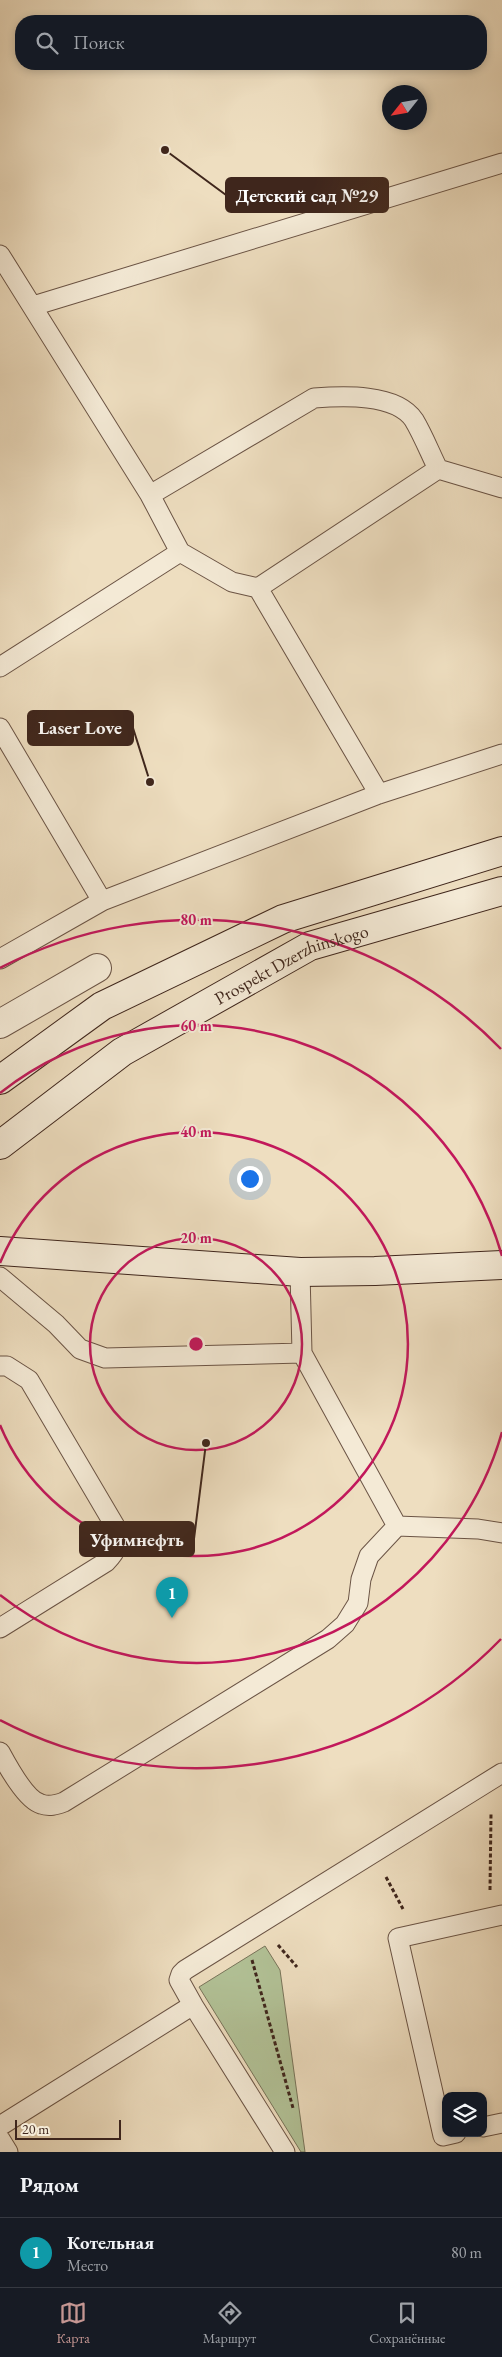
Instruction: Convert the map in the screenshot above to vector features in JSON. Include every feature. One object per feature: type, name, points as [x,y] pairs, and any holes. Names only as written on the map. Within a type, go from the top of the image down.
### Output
[{"type":"street","name":"Prospekt Dzerzhinskogo","points":[[0,1080],[102,1006],[283,920],[502,851]]},
{"type":"street","name":"Prospekt Dzerzhinskogo","points":[[0,1145],[122,1052],[310,946],[502,891]]},
{"type":"street","points":[[0,1024],[98,968]]},
{"type":"street","points":[[0,1251],[300,1272],[375,1271],[502,1265]]},
{"type":"lane","points":[[33,306],[502,163]]},
{"type":"lane","points":[[0,255],[150,495],[180,552],[232,582],[258,588],[438,469]]},
{"type":"lane","points":[[150,495],[314,398],[371,398],[392,403],[413,418],[438,469],[502,488]]},
{"type":"lane","points":[[0,667],[180,552]]},
{"type":"lane","points":[[258,588],[379,794]]},
{"type":"lane","points":[[0,728],[102,901]]},
{"type":"lane","points":[[0,959],[102,901],[379,794],[502,754]]},
{"type":"lane","points":[[300,1272],[302,1353],[396,1526]]},
{"type":"lane","points":[[0,1278],[56,1324],[80,1349],[105,1358],[302,1353]]},
{"type":"lane","points":[[0,1366],[7,1366],[29,1380],[115,1526],[119,1539],[116,1552],[106,1562],[0,1628]]},
{"type":"lane","points":[[396,1526],[478,1529],[502,1533]]},
{"type":"lane","points":[[0,1752],[12,1773],[29,1796],[39,1804],[52,1806],[64,1802],[328,1640],[345,1624],[358,1604],[362,1579],[369,1556],[396,1526]]},
{"type":"lane","points":[[285,2152],[194,2006],[179,1980],[181,1974],[497,1777]]},
{"type":"lane","points":[[442,2132],[398,1938],[496,1917]]},
{"type":"lane","points":[[0,2126],[194,2006]]},
{"type":"lane","points":[[487,2126],[502,2123]]},
{"type":"lane","points":[[0,2139],[8,2152]]},
{"type":"path","points":[[496,1917],[497,1777]]},
{"type":"path","points":[[374,1853],[415,1934]]},
{"type":"path","points":[[245,1933],[294,2114]]},
{"type":"green space","points":[[265,1946],[280,1970],[305,2152],[301,2152],[199,1987]]},
{"type":"place","name":"Детский сад №29","points":[[165,150]]},
{"type":"place","name":"Laser Love","points":[[150,782]]},
{"type":"place","name":"Уфимнефть","points":[[206,1443]]},
{"type":"place","name":"Котельная","points":[[172,1618]]}]
